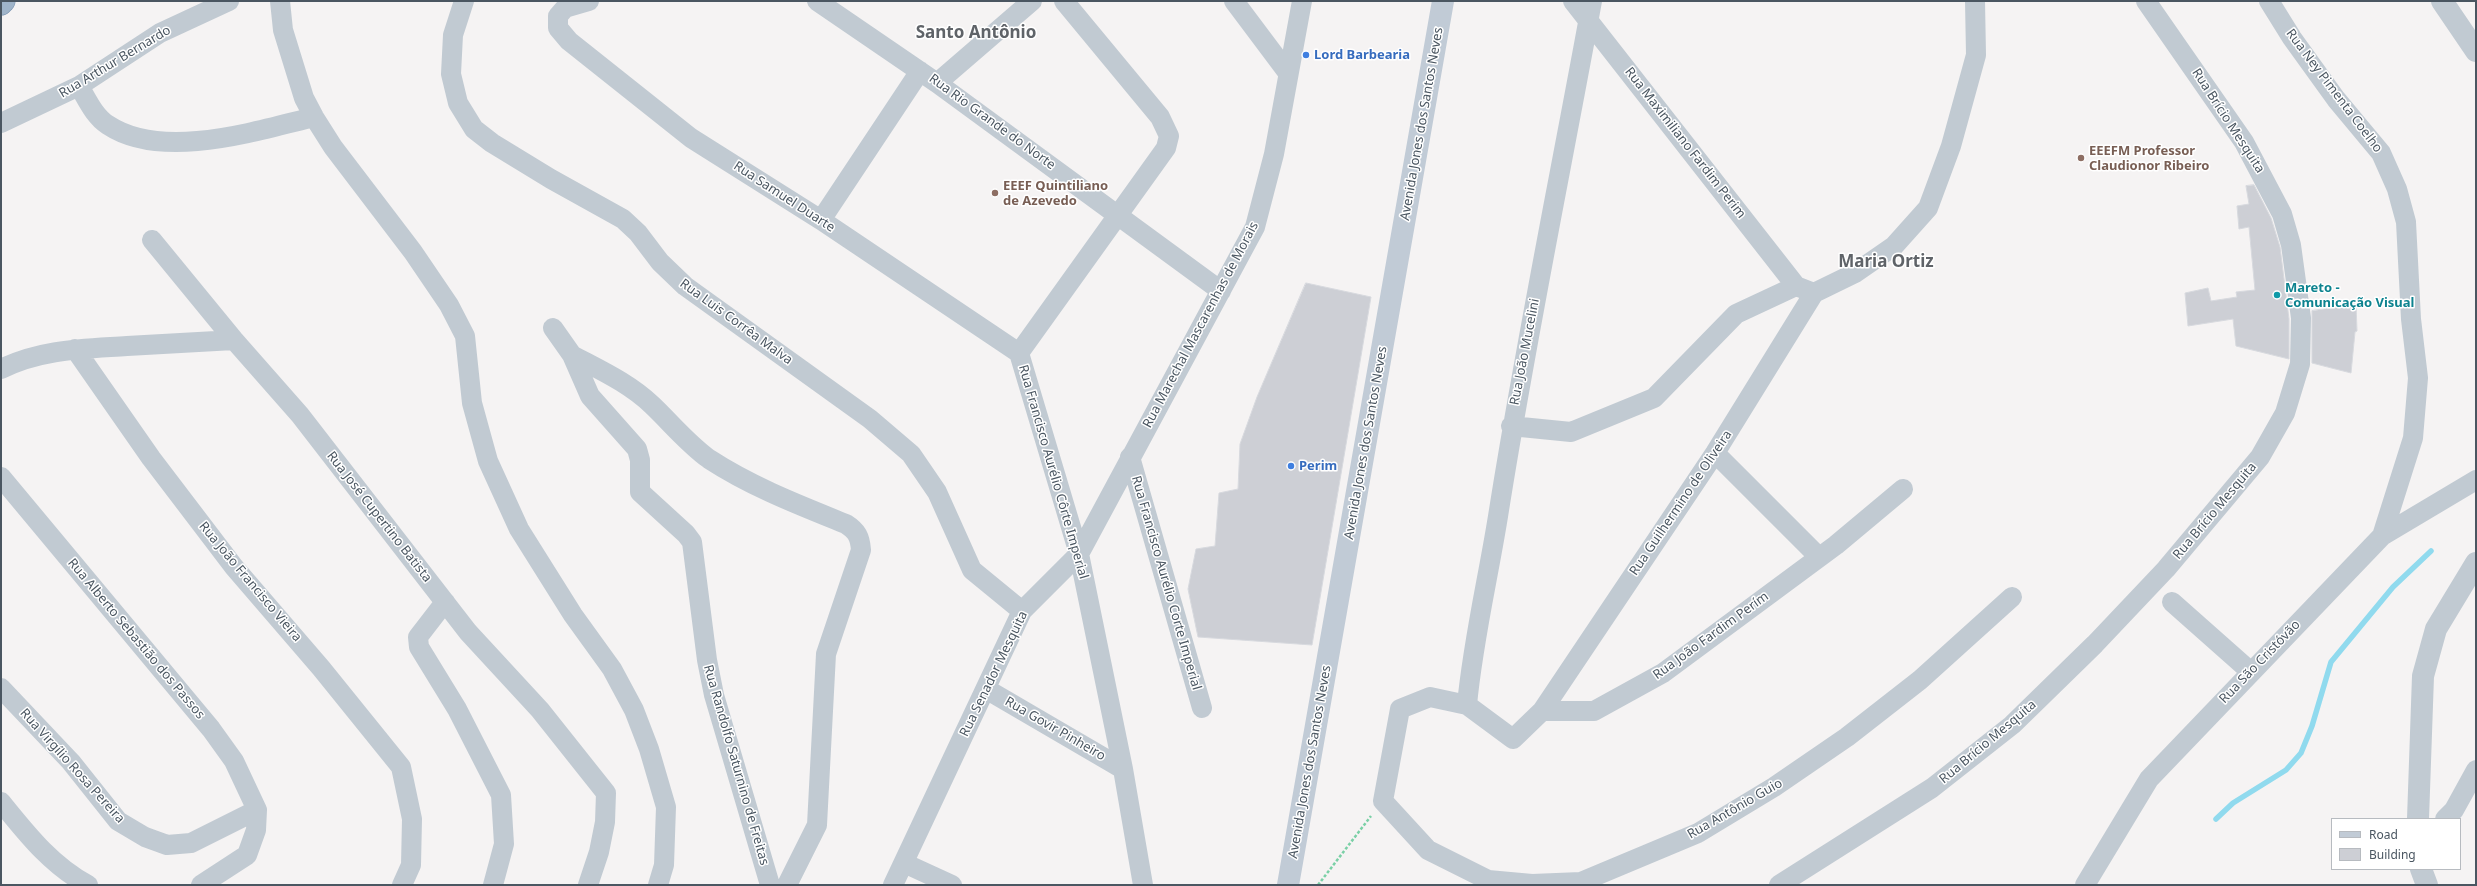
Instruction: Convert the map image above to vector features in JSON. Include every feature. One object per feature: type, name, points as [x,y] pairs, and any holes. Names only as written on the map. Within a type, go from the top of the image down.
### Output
[{"type":"highway","points":[[1,4],[4,1]]},
{"type":"main road","name":"Avenida Jones dos Santos Neves","points":[[1288,885],[1443,1]]},
{"type":"street","name":"Rua Arthur Bernardo","points":[[1,123],[79,86],[160,33],[229,1]]},
{"type":"street","points":[[280,1],[283,30],[304,98],[333,147],[413,252],[449,305],[465,336],[472,403],[488,461],[519,528],[573,615],[612,669],[634,710],[649,749],[666,807],[664,865],[658,885]]},
{"type":"street","name":"Rua Luis Corrêa Malva","points":[[464,1],[453,35],[451,74],[458,103],[474,129],[498,147],[623,219],[638,233],[660,262],[685,286],[870,419],[911,454],[937,492],[972,570],[1022,611]]},
{"type":"street","name":"Rua Samuel Duarte","points":[[589,1],[564,8],[558,16],[558,28],[569,41],[691,138],[822,220],[1019,353]]},
{"type":"street","name":"Rua Rio Grande do Norte","points":[[817,1],[937,83],[1120,215],[1221,291]]},
{"type":"street","points":[[937,83],[1032,1]]},
{"type":"street","name":"Rua Francisco Aurélio Côrte Imperial","points":[[1064,1],[1160,117],[1169,136],[1166,148],[1120,215],[1019,353],[1079,554],[1123,769],[1143,885]]},
{"type":"street","points":[[1234,1],[1288,73]]},
{"type":"street","name":"Rua Marechal Mascarenhas de Morais","points":[[1130,458],[1255,227],[1274,154],[1302,1]]},
{"type":"street","name":"Rua Maximiliano Fardim Perim","points":[[1573,1],[1590,10],[1805,290]]},
{"type":"street","points":[[1511,426],[1571,432],[1654,398],[1736,314],[1855,273],[1894,246],[1928,208],[1951,146],[1976,55],[1975,1]]},
{"type":"street","name":"Rua Brício Mesquita","points":[[1779,885],[1932,788],[2012,725],[2095,644],[2166,569],[2260,457],[2285,413],[2300,364],[2301,318],[2291,245],[2282,214],[2244,142],[2146,1]]},
{"type":"street","name":"Rua Ney Pimenta Coelho","points":[[2269,1],[2292,38],[2332,92],[2381,153],[2397,189],[2406,222],[2411,319],[2418,378],[2413,438],[2382,536]]},
{"type":"street","points":[[2442,1],[2476,51]]},
{"type":"street","name":"Rua João Mucelini","points":[[1467,705],[1471,662],[1499,511],[1511,426],[1590,10]]},
{"type":"street","points":[[822,220],[920,71]]},
{"type":"street","points":[[79,86],[98,117],[108,125],[134,136],[160,141],[186,142],[234,136],[314,117]]},
{"type":"street","name":"Rua José Cupertino Batista","points":[[152,240],[234,340],[300,415],[445,602],[509,678],[540,710],[606,793],[605,822],[599,852],[588,885]]},
{"type":"street","name":"Rua Guilhermino de Oliveira","points":[[1542,711],[1715,453],[1805,290]]},
{"type":"street","name":"Rua Randolfo Saturnino de Freitas","points":[[552,328],[572,355],[590,396],[636,448],[640,460],[640,492],[682,529],[692,542],[707,660],[714,695],[770,885]]},
{"type":"street","points":[[1,369],[32,356],[75,349],[234,340]]},
{"type":"street","name":"Rua João Francisco Vieira","points":[[75,349],[151,458],[234,567],[321,668],[402,767],[412,819],[411,865],[402,885]]},
{"type":"street","name":"Rua Randolfo Saturnino de Freitas","points":[[572,355],[625,384],[652,405],[673,428],[708,458],[778,497],[846,524],[856,531],[860,538],[861,550],[826,654],[817,825],[787,885]]},
{"type":"street","points":[[1715,453],[1818,556]]},
{"type":"street","name":"Rua Senador Mesquita","points":[[893,885],[1022,611],[1079,554],[1130,458]]},
{"type":"street","name":"Rua Francisco Aurélio Corte Imperial","points":[[1130,458],[1202,708]]},
{"type":"street","name":"Rua Alberto Sebastião dos Passos","points":[[1,477],[211,729],[234,761],[257,810]]},
{"type":"street","name":"Rua São Cristóvão","points":[[2085,885],[2149,779],[2382,536],[2476,480]]},
{"type":"street","name":"Rua João Fardim Perím","points":[[1542,711],[1594,711],[1663,673],[1752,608],[1818,556],[1836,545],[1903,489]]},
{"type":"street","points":[[2418,818],[2423,676],[2436,629],[2476,563]]},
{"type":"street","name":"Rua Antônio Guio","points":[[1383,801],[1428,850],[1488,880],[1532,884],[1581,882],[1698,833],[1774,787],[1847,737],[1920,680],[2012,597]]},
{"type":"street","points":[[445,602],[418,637],[420,648],[457,709],[501,795],[504,844],[493,885]]},
{"type":"street","points":[[2172,602],[2251,672]]},
{"type":"street","name":"Rua Virgílio Rosa Pereira","points":[[1,688],[71,762],[118,821],[145,837],[167,845],[191,843],[257,810]]},
{"type":"street","name":"Rua Govir Pinheiro","points":[[986,689],[1123,769]]},
{"type":"street","points":[[1383,801],[1400,710],[1430,697],[1467,705],[1514,739],[1542,711]]},
{"type":"street","points":[[2446,818],[2454,810],[2476,770]]},
{"type":"street","points":[[1,802],[31,840],[47,856],[58,866],[88,885]]},
{"type":"street","points":[[202,885],[247,855],[256,830],[257,810]]},
{"type":"street","points":[[904,863],[952,885]]},
{"type":"street","points":[[2421,870],[2427,885]]},
{"type":"path","points":[[1318,885],[1383,801]]},
{"type":"building","points":[[2254,185],[2271,218],[2280,247],[2289,319],[2289,359],[2236,346],[2233,319],[2188,326],[2185,293],[2208,288],[2211,301],[2237,297],[2236,292],[2255,290],[2249,227],[2239,229],[2237,206],[2249,204],[2246,186]]},
{"type":"building","name":"Perim","points":[[1306,283],[1371,297],[1312,645],[1198,637],[1188,589],[1196,549],[1215,546],[1219,493],[1238,489],[1240,444],[1257,397]]},
{"type":"building","points":[[2356,304],[2357,331],[2355,332],[2351,373],[2312,363],[2312,311]]},
{"type":"waterway","points":[[2216,819],[2233,803],[2286,770],[2301,753],[2312,726],[2331,662],[2393,587],[2431,551]]},
{"type":"place","name":"Lord Barbearia","points":[[1306,55]]},
{"type":"place","name":"EEEFM Professor Claudionor Ribeiro","points":[[2081,158]]},
{"type":"place","name":"EEEF Quintiliano de Azevedo","points":[[995,193]]},
{"type":"place","name":"Mareto - Comunicação Visual","points":[[2277,295]]},
{"type":"place","name":"Perim","points":[[1291,466]]},
{"type":"district","name":"Santo Antônio","points":[[976,33]]},
{"type":"district","name":"Maria Ortiz","points":[[1886,262]]}]
